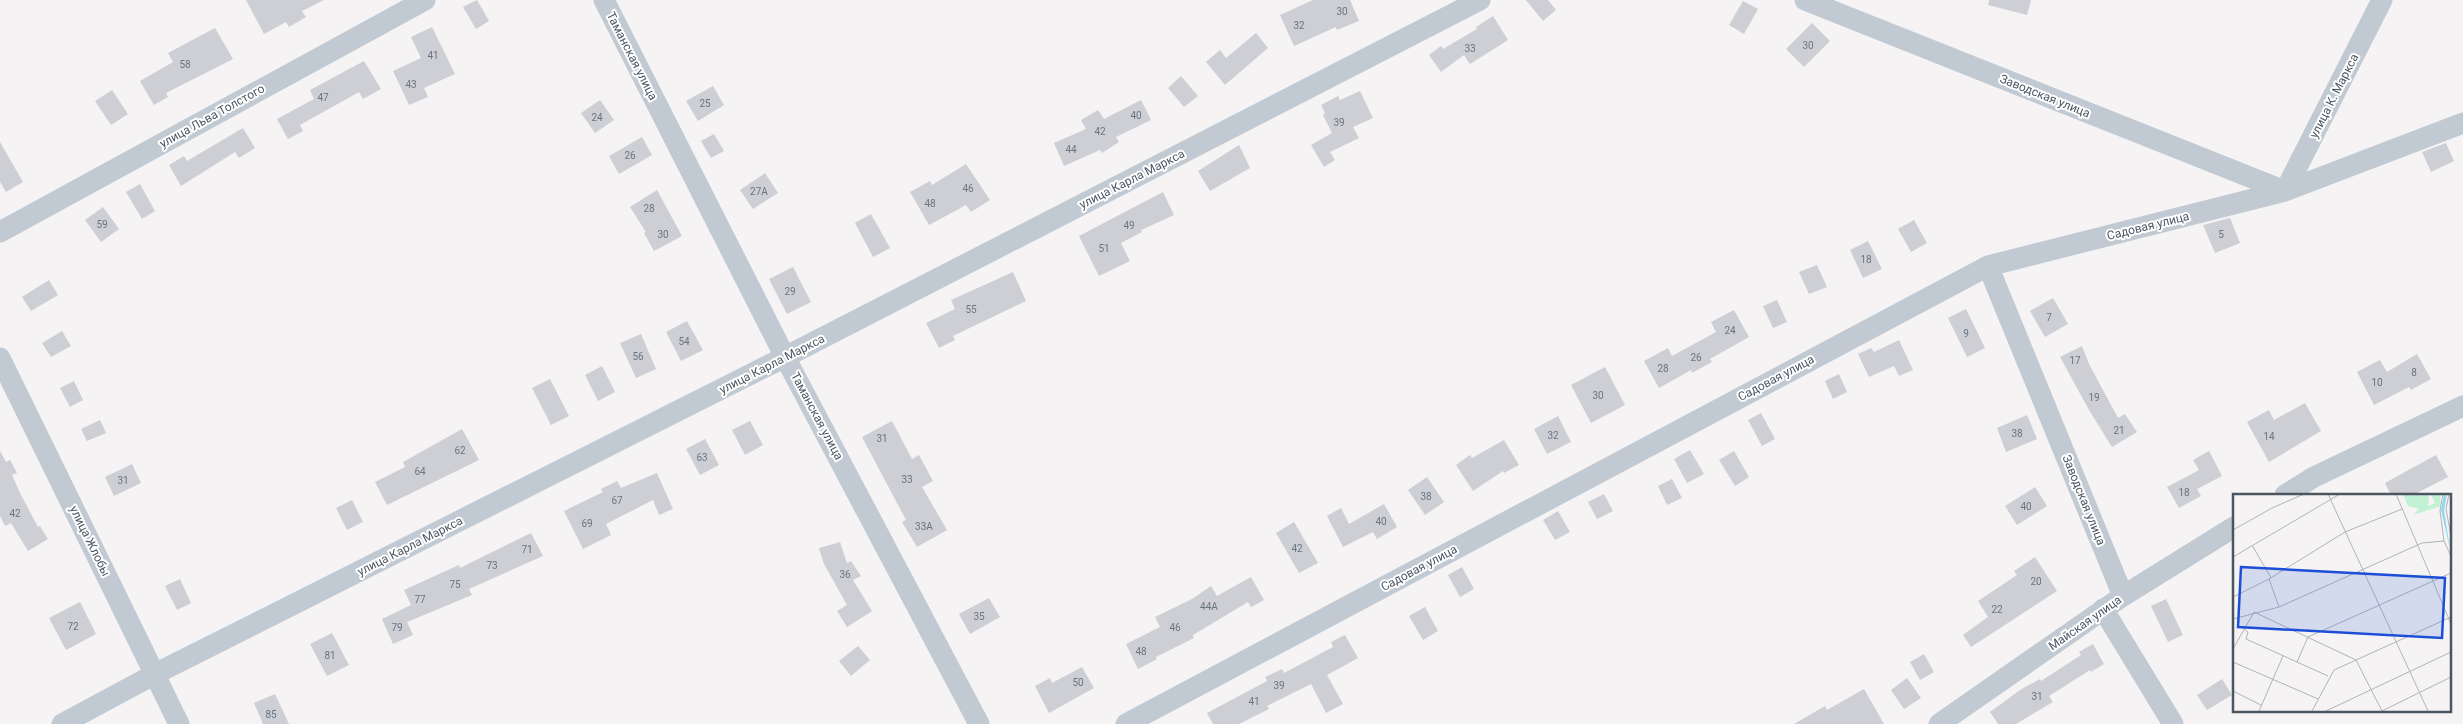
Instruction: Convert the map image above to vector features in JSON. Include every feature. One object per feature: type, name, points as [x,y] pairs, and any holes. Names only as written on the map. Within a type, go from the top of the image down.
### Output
[{"type":"street","name":"улица Льва Толстого","points":[[0,232],[425,0]]},
{"type":"street","name":"Таманская улица","points":[[604,0],[785,357],[979,724]]},
{"type":"street","name":"улица Карла Маркса","points":[[62,724],[156,674],[785,357],[1480,0]]},
{"type":"street","name":"Заводская улица","points":[[1804,0],[2285,191]]},
{"type":"street","name":"улица К. Маркса","points":[[2285,191],[2382,0]]},
{"type":"street","name":"Садовая улица","points":[[1126,724],[1988,266],[2285,191],[2463,123]]},
{"type":"street","name":"Заводская улица","points":[[1988,266],[2123,596]]},
{"type":"street","name":"улица Жлобы","points":[[0,358],[179,724]]},
{"type":"street","points":[[2287,494],[2314,477],[2463,406]]},
{"type":"street","name":"Майская улица","points":[[1939,724],[2123,596],[2233,528]]},
{"type":"street","points":[[2104,609],[2173,724]]},
{"type":"building","points":[[246,0],[324,0],[302,11],[306,17],[289,27],[286,22],[264,34]]},
{"type":"building","points":[[477,0],[489,21],[476,29],[463,7]]},
{"type":"building","points":[[1313,0],[1350,0],[1359,21],[1337,30],[1336,27],[1294,46],[1280,15]]},
{"type":"building","points":[[1526,0],[1548,0],[1556,10],[1543,21]]},
{"type":"building","points":[[1989,0],[2031,0],[2027,15],[1988,5]]},
{"type":"building","points":[[1743,1],[1758,9],[1744,34],[1729,25]]},
{"type":"building","points":[[1493,16],[1508,40],[1470,64],[1464,55],[1441,72],[1429,55],[1441,46],[1443,49],[1477,29],[1476,27]]},
{"type":"building","points":[[1812,23],[1830,41],[1804,67],[1786,49]]},
{"type":"building","points":[[432,27],[455,74],[424,88],[428,97],[409,105],[393,71],[421,58],[411,37]]},
{"type":"building","points":[[215,28],[233,59],[166,93],[168,97],[154,105],[140,81],[173,62],[168,53]]},
{"type":"building","points":[[1256,33],[1268,48],[1225,85],[1206,62],[1220,50],[1226,58]]},
{"type":"building","points":[[364,61],[381,89],[363,99],[359,92],[300,125],[303,131],[288,139],[277,119],[314,99],[310,90]]},
{"type":"building","points":[[1181,76],[1198,96],[1184,107],[1168,88]]},
{"type":"building","points":[[713,86],[724,105],[698,121],[686,101]]},
{"type":"building","points":[[112,90],[128,114],[111,125],[95,101]]},
{"type":"building","points":[[1360,91],[1373,118],[1353,127],[1359,138],[1330,152],[1335,160],[1324,167],[1311,145],[1332,133],[1323,115],[1325,113],[1321,105],[1338,96],[1340,100]]},
{"type":"building","points":[[600,100],[614,120],[595,133],[581,113]]},
{"type":"building","points":[[1141,100],[1151,120],[1116,137],[1119,142],[1102,153],[1100,150],[1064,166],[1054,143],[1086,129],[1081,120],[1098,110],[1104,119]]},
{"type":"building","points":[[243,128],[255,148],[239,158],[235,152],[181,186],[169,165],[184,156],[187,161]]},
{"type":"building","points":[[714,134],[724,151],[711,158],[701,141]]},
{"type":"building","points":[[642,137],[652,155],[619,174],[609,156]]},
{"type":"building","points":[[0,142],[23,182],[6,192],[0,182]]},
{"type":"building","points":[[2446,143],[2454,161],[2431,172],[2422,152]]},
{"type":"building","points":[[1239,145],[1250,168],[1210,191],[1198,171]]},
{"type":"building","points":[[966,164],[990,200],[971,212],[966,205],[929,225],[910,192],[930,181],[932,185]]},
{"type":"building","points":[[765,173],[778,193],[753,209],[740,190]]},
{"type":"building","points":[[140,184],[155,211],[142,219],[126,192]]},
{"type":"building","points":[[657,190],[682,236],[654,251],[644,233],[646,232],[630,207]]},
{"type":"building","points":[[1163,192],[1174,215],[1141,230],[1142,232],[1121,243],[1130,261],[1099,276],[1079,236]]},
{"type":"building","points":[[103,207],[119,229],[101,242],[85,220]]},
{"type":"building","points":[[871,214],[890,248],[873,257],[855,223]]},
{"type":"building","points":[[2230,218],[2240,243],[2215,253],[2203,225]]},
{"type":"building","points":[[1914,220],[1927,243],[1911,252],[1898,229]]},
{"type":"building","points":[[1868,241],[1882,269],[1863,278],[1850,250]]},
{"type":"building","points":[[1817,265],[1827,287],[1809,294],[1799,272]]},
{"type":"building","points":[[793,267],[811,302],[787,314],[769,279]]},
{"type":"building","points":[[1013,272],[1026,301],[953,336],[955,340],[939,348],[926,323],[955,309],[951,300]]},
{"type":"building","points":[[49,280],[58,295],[31,311],[22,297]]},
{"type":"building","points":[[2053,298],[2068,324],[2045,337],[2030,311]]},
{"type":"building","points":[[1777,300],[1787,322],[1773,328],[1763,306]]},
{"type":"building","points":[[1966,309],[1985,348],[1967,357],[1948,318]]},
{"type":"building","points":[[1734,310],[1749,337],[1710,359],[1712,362],[1692,373],[1691,370],[1659,388],[1644,361],[1668,348],[1672,356],[1716,332],[1711,322]]},
{"type":"building","points":[[687,321],[703,350],[681,361],[666,332]]},
{"type":"building","points":[[62,331],[71,346],[51,357],[42,343]]},
{"type":"building","points":[[641,334],[656,369],[636,378],[620,343]]},
{"type":"building","points":[[1899,340],[1913,370],[1899,376],[1894,366],[1869,377],[1858,354],[1871,348],[1874,352]]},
{"type":"building","points":[[2082,346],[2089,364],[2118,418],[2125,414],[2137,432],[2112,447],[2060,357]]},
{"type":"building","points":[[2417,354],[2431,379],[2411,390],[2409,387],[2374,405],[2357,372],[2380,360],[2387,372]]},
{"type":"building","points":[[602,366],[615,392],[598,401],[585,375]]},
{"type":"building","points":[[1605,367],[1625,405],[1591,423],[1571,385]]},
{"type":"building","points":[[1839,374],[1847,392],[1833,399],[1825,381]]},
{"type":"building","points":[[550,379],[569,416],[551,425],[532,388]]},
{"type":"building","points":[[74,381],[83,400],[70,407],[60,388]]},
{"type":"building","points":[[2305,403],[2321,431],[2269,462],[2247,422],[2269,410],[2274,420]]},
{"type":"building","points":[[1761,413],[1775,439],[1762,446],[1748,420]]},
{"type":"building","points":[[2027,415],[2037,439],[2006,452],[1997,428]]},
{"type":"building","points":[[1558,416],[1571,442],[1547,454],[1534,429]]},
{"type":"building","points":[[100,420],[106,433],[87,441],[81,429]]},
{"type":"building","points":[[750,421],[763,445],[745,455],[732,430]]},
{"type":"building","points":[[892,421],[912,459],[919,455],[933,481],[922,487],[947,530],[917,547],[902,522],[906,520],[862,437]]},
{"type":"building","points":[[462,429],[479,460],[387,505],[375,482],[405,467],[403,462]]},
{"type":"building","points":[[705,439],[719,465],[700,475],[686,449]]},
{"type":"building","points":[[1504,440],[1519,465],[1504,473],[1503,471],[1473,491],[1456,465],[1470,455],[1472,458]]},
{"type":"building","points":[[1690,450],[1704,474],[1687,483],[1674,459]]},
{"type":"building","points":[[0,451],[6,462],[10,460],[17,473],[12,475],[20,493],[38,527],[40,526],[48,539],[28,551],[11,523],[5,526],[0,516]]},
{"type":"building","points":[[1734,451],[1749,477],[1735,486],[1719,460]]},
{"type":"building","points":[[2209,451],[2222,476],[2197,489],[2201,496],[2179,508],[2167,487],[2199,470],[2193,460]]},
{"type":"building","points":[[2436,455],[2448,477],[2415,494],[2390,494],[2385,483]]},
{"type":"building","points":[[132,464],[141,483],[114,496],[105,477]]},
{"type":"building","points":[[657,473],[673,509],[659,515],[653,500],[606,524],[611,535],[583,549],[564,511],[603,492],[601,489],[617,481],[621,488]]},
{"type":"building","points":[[1427,477],[1444,502],[1425,515],[1408,490]]},
{"type":"building","points":[[1672,479],[1682,498],[1667,505],[1658,486]]},
{"type":"building","points":[[2035,487],[2047,506],[2017,525],[2005,506]]},
{"type":"building","points":[[1604,494],[1613,511],[1597,519],[1588,502]]},
{"type":"building","points":[[352,500],[363,522],[347,530],[336,508]]},
{"type":"building","points":[[1384,504],[1397,527],[1377,539],[1373,532],[1343,547],[1327,516],[1341,508],[1349,524]]},
{"type":"building","points":[[1558,511],[1570,532],[1555,540],[1543,520]]},
{"type":"building","points":[[1294,522],[1318,563],[1299,573],[1276,533]]},
{"type":"building","points":[[531,533],[543,556],[469,589],[472,595],[407,622],[413,635],[393,644],[382,619],[411,605],[404,590],[459,565],[460,568]]},
{"type":"building","points":[[840,542],[847,563],[851,561],[861,576],[853,580],[872,611],[847,627],[837,611],[847,605],[824,564],[819,548]]},
{"type":"building","points":[[2035,557],[2057,591],[1971,647],[1963,635],[1988,617],[1978,601],[2017,575],[2014,571]]},
{"type":"building","points":[[1462,567],[1474,589],[1460,597],[1448,575]]},
{"type":"building","points":[[1251,577],[1264,600],[1251,607],[1248,602],[1193,635],[1194,638],[1156,657],[1157,659],[1138,669],[1126,644],[1160,627],[1155,617],[1192,599],[1211,586],[1217,596]]},
{"type":"building","points":[[180,579],[191,603],[177,610],[165,586]]},
{"type":"building","points":[[989,598],[1000,617],[970,634],[959,614]]},
{"type":"building","points":[[2166,599],[2183,635],[2168,642],[2151,606]]},
{"type":"building","points":[[80,602],[96,634],[66,650],[49,618]]},
{"type":"building","points":[[1425,607],[1438,631],[1423,640],[1409,616]]},
{"type":"building","points":[[332,633],[349,665],[327,676],[310,644]]},
{"type":"building","points":[[1345,635],[1358,658],[1327,675],[1343,704],[1326,713],[1311,684],[1267,706],[1269,709],[1239,724],[1213,724],[1207,713],[1267,681],[1265,677],[1282,669],[1284,673],[1333,647],[1331,642]]},
{"type":"building","points":[[2093,644],[2104,664],[2091,672],[2090,670],[2049,696],[2053,702],[2016,724],[1998,724],[1990,712],[2020,690],[2040,679],[2041,681],[2081,655],[2079,652]]},
{"type":"building","points":[[858,646],[870,660],[851,676],[839,661]]},
{"type":"building","points":[[1924,654],[1934,672],[1920,680],[1910,662]]},
{"type":"building","points":[[1082,667],[1094,688],[1049,713],[1035,686],[1050,678],[1052,683]]},
{"type":"building","points":[[1907,678],[1921,698],[1904,709],[1891,690]]},
{"type":"building","points":[[2222,679],[2232,695],[2207,710],[2197,695]]},
{"type":"building","points":[[1864,689],[1884,724],[1794,724],[1825,706],[1827,710]]},
{"type":"building","points":[[275,694],[289,724],[263,724],[254,703]]}]
